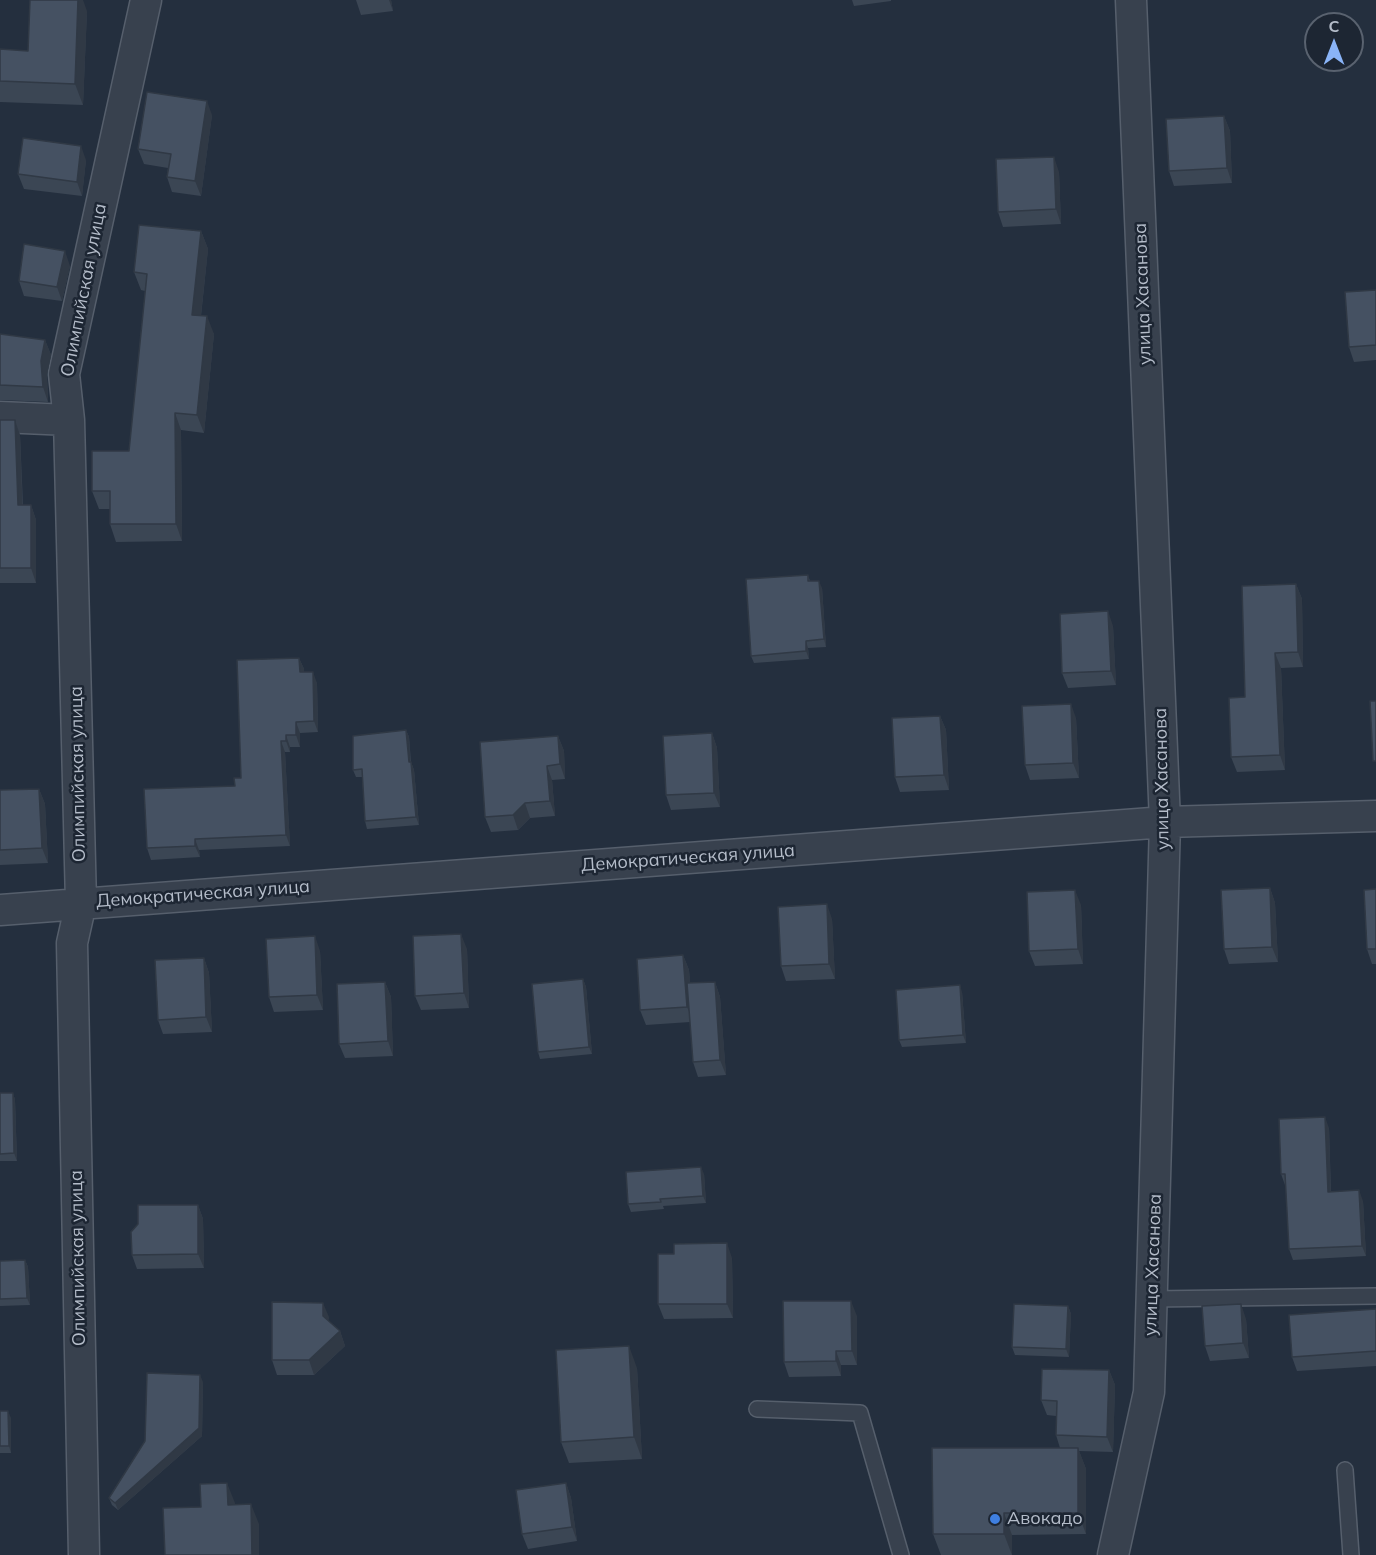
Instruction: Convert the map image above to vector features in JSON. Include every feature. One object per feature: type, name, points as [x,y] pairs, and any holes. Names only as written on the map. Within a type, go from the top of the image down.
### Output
[{"type":"street","name":"Олимпийская улица","points":[[84,1555],[72,942],[81,903],[69,420],[64,374],[146,0]]},
{"type":"street","name":"улица Хасанова","points":[[1113,1555],[1149,1392],[1165,822],[1131,0]]},
{"type":"street","points":[[0,417],[69,420]]},
{"type":"street","name":"Демократическая улица","points":[[0,910],[1165,822],[1376,816]]},
{"type":"lane","points":[[1152,1299],[1376,1296]]},
{"type":"lane","points":[[757,1409],[860,1413],[901,1555]]},
{"type":"lane","points":[[1345,1470],[1351,1555]]},
{"type":"building","points":[[30,0],[78,0],[75,84],[0,81],[0,49],[28,51]]},
{"type":"building","points":[[147,92],[207,101],[195,181],[167,177],[171,154],[138,149]]},
{"type":"building","points":[[1224,116],[1227,168],[1169,171],[1166,119]]},
{"type":"building","points":[[23,138],[81,146],[77,182],[18,174]]},
{"type":"building","points":[[1054,157],[1056,209],[998,212],[996,159]]},
{"type":"building","points":[[139,225],[201,231],[192,315],[207,316],[197,415],[175,413],[176,524],[110,524],[110,491],[92,491],[92,451],[129,451],[147,274],[134,272]]},
{"type":"building","points":[[24,244],[65,251],[57,287],[19,281]]},
{"type":"building","points":[[1376,290],[1376,345],[1349,347],[1345,292]]},
{"type":"building","points":[[0,334],[45,340],[41,361],[43,387],[0,385]]},
{"type":"building","points":[[0,420],[15,420],[18,505],[31,505],[31,568],[0,568]]},
{"type":"building","points":[[808,575],[808,581],[819,581],[824,639],[806,641],[806,651],[751,656],[746,579]]},
{"type":"building","points":[[1296,584],[1298,652],[1275,653],[1280,755],[1231,757],[1229,698],[1245,697],[1242,586]]},
{"type":"building","points":[[1108,611],[1111,671],[1062,673],[1060,614]]},
{"type":"building","points":[[299,658],[300,672],[313,672],[314,721],[296,722],[296,735],[286,735],[286,741],[281,741],[286,835],[195,839],[195,846],[147,848],[144,789],[235,786],[234,778],[241,778],[237,660]]},
{"type":"building","points":[[1370,701],[1376,701],[1376,761],[1373,761]]},
{"type":"building","points":[[1071,704],[1073,763],[1025,765],[1022,706]]},
{"type":"building","points":[[940,716],[944,775],[895,777],[892,718]]},
{"type":"building","points":[[406,730],[416,817],[365,821],[362,769],[353,770],[353,736]]},
{"type":"building","points":[[712,733],[714,793],[666,795],[663,736]]},
{"type":"building","points":[[558,736],[560,764],[547,766],[550,801],[525,803],[513,815],[485,817],[480,742]]},
{"type":"building","points":[[39,789],[42,848],[0,850],[0,790]]},
{"type":"building","points":[[1270,888],[1272,947],[1224,949],[1221,890]]},
{"type":"building","points":[[1376,889],[1376,949],[1367,949],[1364,890]]},
{"type":"building","points":[[1075,890],[1078,949],[1029,951],[1027,892]]},
{"type":"building","points":[[827,904],[829,964],[781,966],[778,907]]},
{"type":"building","points":[[461,934],[464,993],[415,996],[413,936]]},
{"type":"building","points":[[315,936],[317,995],[269,997],[266,939]]},
{"type":"building","points":[[683,955],[687,1007],[640,1010],[637,959]]},
{"type":"building","points":[[204,958],[206,1017],[158,1020],[155,960]]},
{"type":"building","points":[[583,979],[589,1047],[538,1052],[532,984]]},
{"type":"building","points":[[385,982],[388,1041],[339,1044],[337,984]]},
{"type":"building","points":[[715,982],[720,1060],[693,1062],[687,983]]},
{"type":"building","points":[[960,985],[963,1035],[899,1040],[896,990]]},
{"type":"building","points":[[0,1093],[13,1093],[14,1153],[0,1154]]},
{"type":"building","points":[[1325,1117],[1328,1192],[1359,1190],[1362,1246],[1289,1249],[1285,1174],[1281,1174],[1279,1119]]},
{"type":"building","points":[[701,1167],[703,1196],[628,1204],[626,1172]]},
{"type":"building","points":[[138,1205],[198,1205],[198,1254],[132,1255],[131,1232],[138,1224]]},
{"type":"building","points":[[727,1243],[727,1304],[658,1304],[658,1254],[674,1254],[674,1244]]},
{"type":"building","points":[[25,1260],[27,1298],[0,1299],[0,1261]]},
{"type":"building","points":[[783,1301],[851,1301],[852,1351],[836,1351],[836,1361],[784,1362]]},
{"type":"building","points":[[272,1302],[323,1303],[323,1316],[340,1331],[309,1360],[272,1360]]},
{"type":"building","points":[[1014,1304],[1068,1306],[1066,1349],[1012,1347]]},
{"type":"building","points":[[1241,1304],[1243,1343],[1205,1346],[1202,1306]]},
{"type":"building","points":[[1376,1309],[1376,1351],[1292,1357],[1289,1315]]},
{"type":"building","points":[[629,1346],[634,1437],[561,1442],[556,1350]]},
{"type":"building","points":[[1042,1369],[1109,1370],[1107,1437],[1056,1435],[1057,1401],[1041,1400]]},
{"type":"building","points":[[147,1373],[200,1375],[199,1428],[115,1503],[109,1498],[145,1441]]},
{"type":"building","points":[[0,1411],[8,1411],[9,1446],[0,1446]]},
{"type":"building","points":[[932,1448],[1078,1448],[1078,1513],[1004,1513],[1004,1534],[933,1534]]},
{"type":"building","points":[[227,1483],[228,1505],[251,1504],[252,1555],[165,1555],[163,1508],[201,1507],[200,1484]]},
{"type":"building","points":[[566,1483],[572,1527],[522,1534],[516,1490]]},
{"type":"place","name":"Авокадо","points":[[995,1519]]}]
